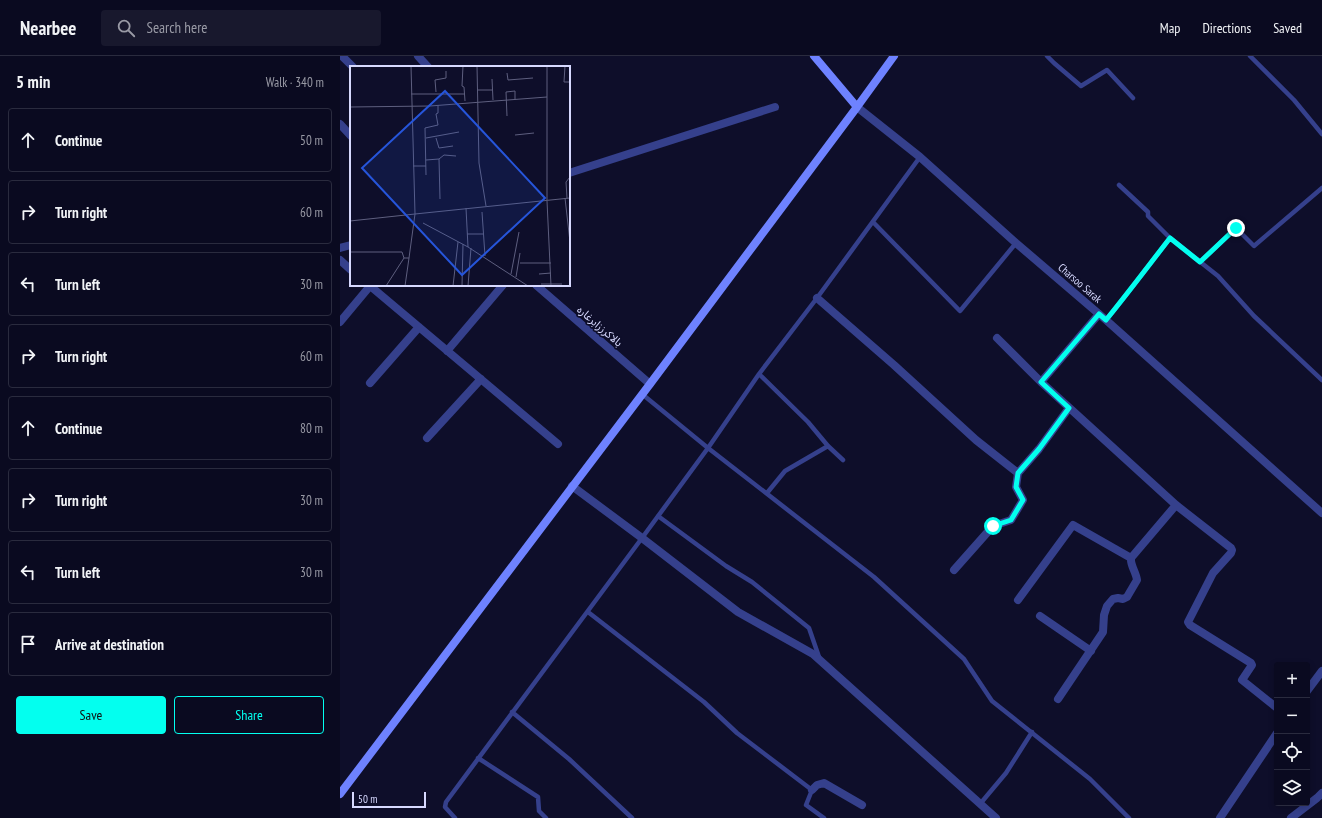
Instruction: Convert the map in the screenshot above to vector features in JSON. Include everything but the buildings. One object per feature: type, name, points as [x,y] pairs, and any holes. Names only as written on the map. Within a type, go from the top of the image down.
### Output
[{"type":"main road","points":[[814,56],[857,107]]},
{"type":"main road","points":[[340,794],[650,384],[894,56]]},
{"type":"street","points":[[342,56],[352,66]]},
{"type":"street","points":[[418,56],[427,66]]},
{"type":"street","points":[[570,173],[775,107]]},
{"type":"street","name":"Charsoo Sarak","points":[[857,107],[920,157],[1016,243],[1106,320],[1322,513]]},
{"type":"street","points":[[340,124],[350,135]]},
{"type":"street","points":[[340,248],[350,245]]},
{"type":"street","points":[[340,260],[350,269]]},
{"type":"street","points":[[340,322],[370,286],[558,444]]},
{"type":"street","points":[[447,351],[502,286]]},
{"type":"street","name":"بالاکرززابرغاره","points":[[537,286],[650,384]]},
{"type":"street","points":[[817,298],[894,365],[976,440],[1018,473]]},
{"type":"street","points":[[1041,382],[1099,314]]},
{"type":"street","points":[[370,384],[419,327]]},
{"type":"street","points":[[996,338],[1069,408],[1176,505],[1231,548],[1232,550],[1213,573],[1188,622],[1190,625],[1252,663],[1242,680],[1274,706]]},
{"type":"street","points":[[427,438],[481,379]]},
{"type":"street","points":[[954,570],[993,526],[1011,520],[1023,500],[1016,487],[1018,473],[1039,449],[1069,408]]},
{"type":"street","points":[[572,486],[738,612],[813,654],[996,818]]},
{"type":"street","points":[[1058,699],[1103,632],[1104,615],[1107,606],[1113,599],[1123,599],[1127,596],[1138,580],[1131,563],[1131,558],[1176,505]]},
{"type":"street","points":[[1018,600],[1073,525],[1131,558]]},
{"type":"street","points":[[1040,616],[1090,651]]},
{"type":"street","points":[[1310,687],[1322,671]]},
{"type":"street","points":[[1220,818],[1276,734]]},
{"type":"street","points":[[812,790],[817,785],[824,783],[862,805]]},
{"type":"street","points":[[1290,818],[1322,793]]},
{"type":"lane","points":[[1047,56],[1081,86],[1106,70],[1134,98]]},
{"type":"lane","points":[[1250,56],[1294,100],[1322,134]]},
{"type":"lane","points":[[455,818],[445,807],[446,802],[588,612],[708,448],[759,374],[817,298],[920,157]]},
{"type":"lane","points":[[1119,186],[1148,212],[1148,216],[1170,238],[1218,276],[1254,316],[1322,380]]},
{"type":"lane","points":[[1200,262],[1236,228],[1254,246],[1322,188]]},
{"type":"lane","points":[[873,222],[960,312],[1016,243]]},
{"type":"lane","points":[[1106,320],[1136,284],[1143,272],[1170,238]]},
{"type":"lane","points":[[759,374],[808,422],[842,460]]},
{"type":"lane","points":[[642,394],[708,448],[874,577],[964,659],[992,701],[1090,779],[1129,818]]},
{"type":"lane","points":[[767,493],[785,471],[828,446]]},
{"type":"lane","points":[[658,516],[726,566],[752,582],[809,628],[820,661]]},
{"type":"lane","points":[[588,612],[704,702],[737,733],[812,790],[806,805],[824,818]]},
{"type":"lane","points":[[512,712],[569,759],[632,818]]},
{"type":"lane","points":[[980,804],[1006,773],[1032,732]]},
{"type":"lane","points":[[478,758],[538,797],[539,811],[546,818]]},
{"type":"route","points":[[993,526],[1011,520],[1023,500],[1016,487],[1018,473],[1039,449],[1069,408],[1041,382],[1099,314],[1106,320],[1136,284],[1143,272],[1170,238],[1200,262],[1236,228]]}]
